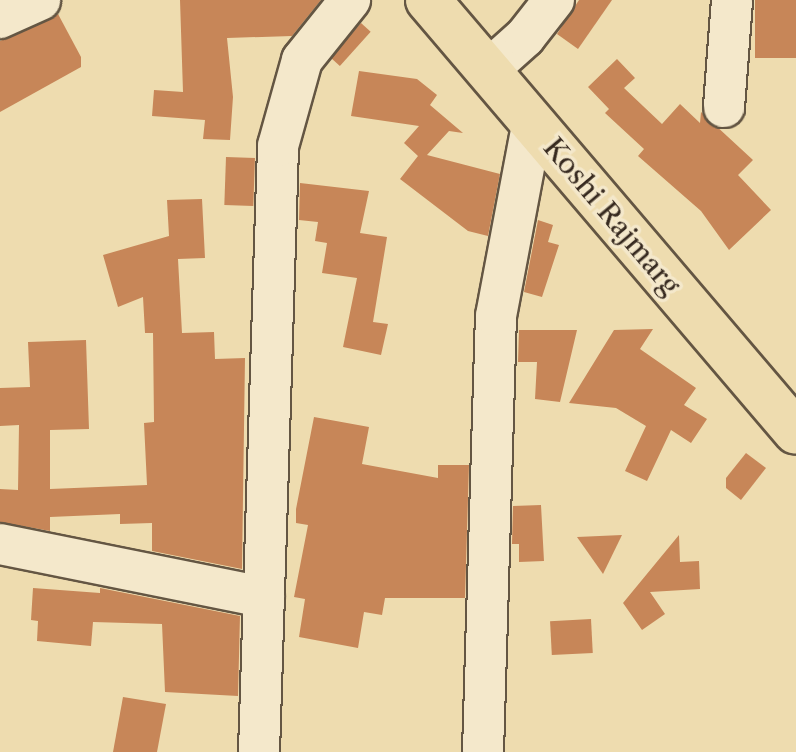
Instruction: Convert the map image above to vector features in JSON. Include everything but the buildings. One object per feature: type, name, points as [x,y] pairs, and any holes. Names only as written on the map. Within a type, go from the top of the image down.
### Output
[{"type":"main road","name":"Koshi Rajmarg","points":[[428,0],[796,432]]},
{"type":"street","points":[[0,18],[40,0]]},
{"type":"street","points":[[259,752],[278,146],[302,60],[350,0]]},
{"type":"street","points":[[487,71],[525,37],[554,0]]},
{"type":"street","points":[[724,107],[732,0]]},
{"type":"street","points":[[483,752],[496,316],[533,121]]},
{"type":"street","points":[[0,544],[264,597]]}]
